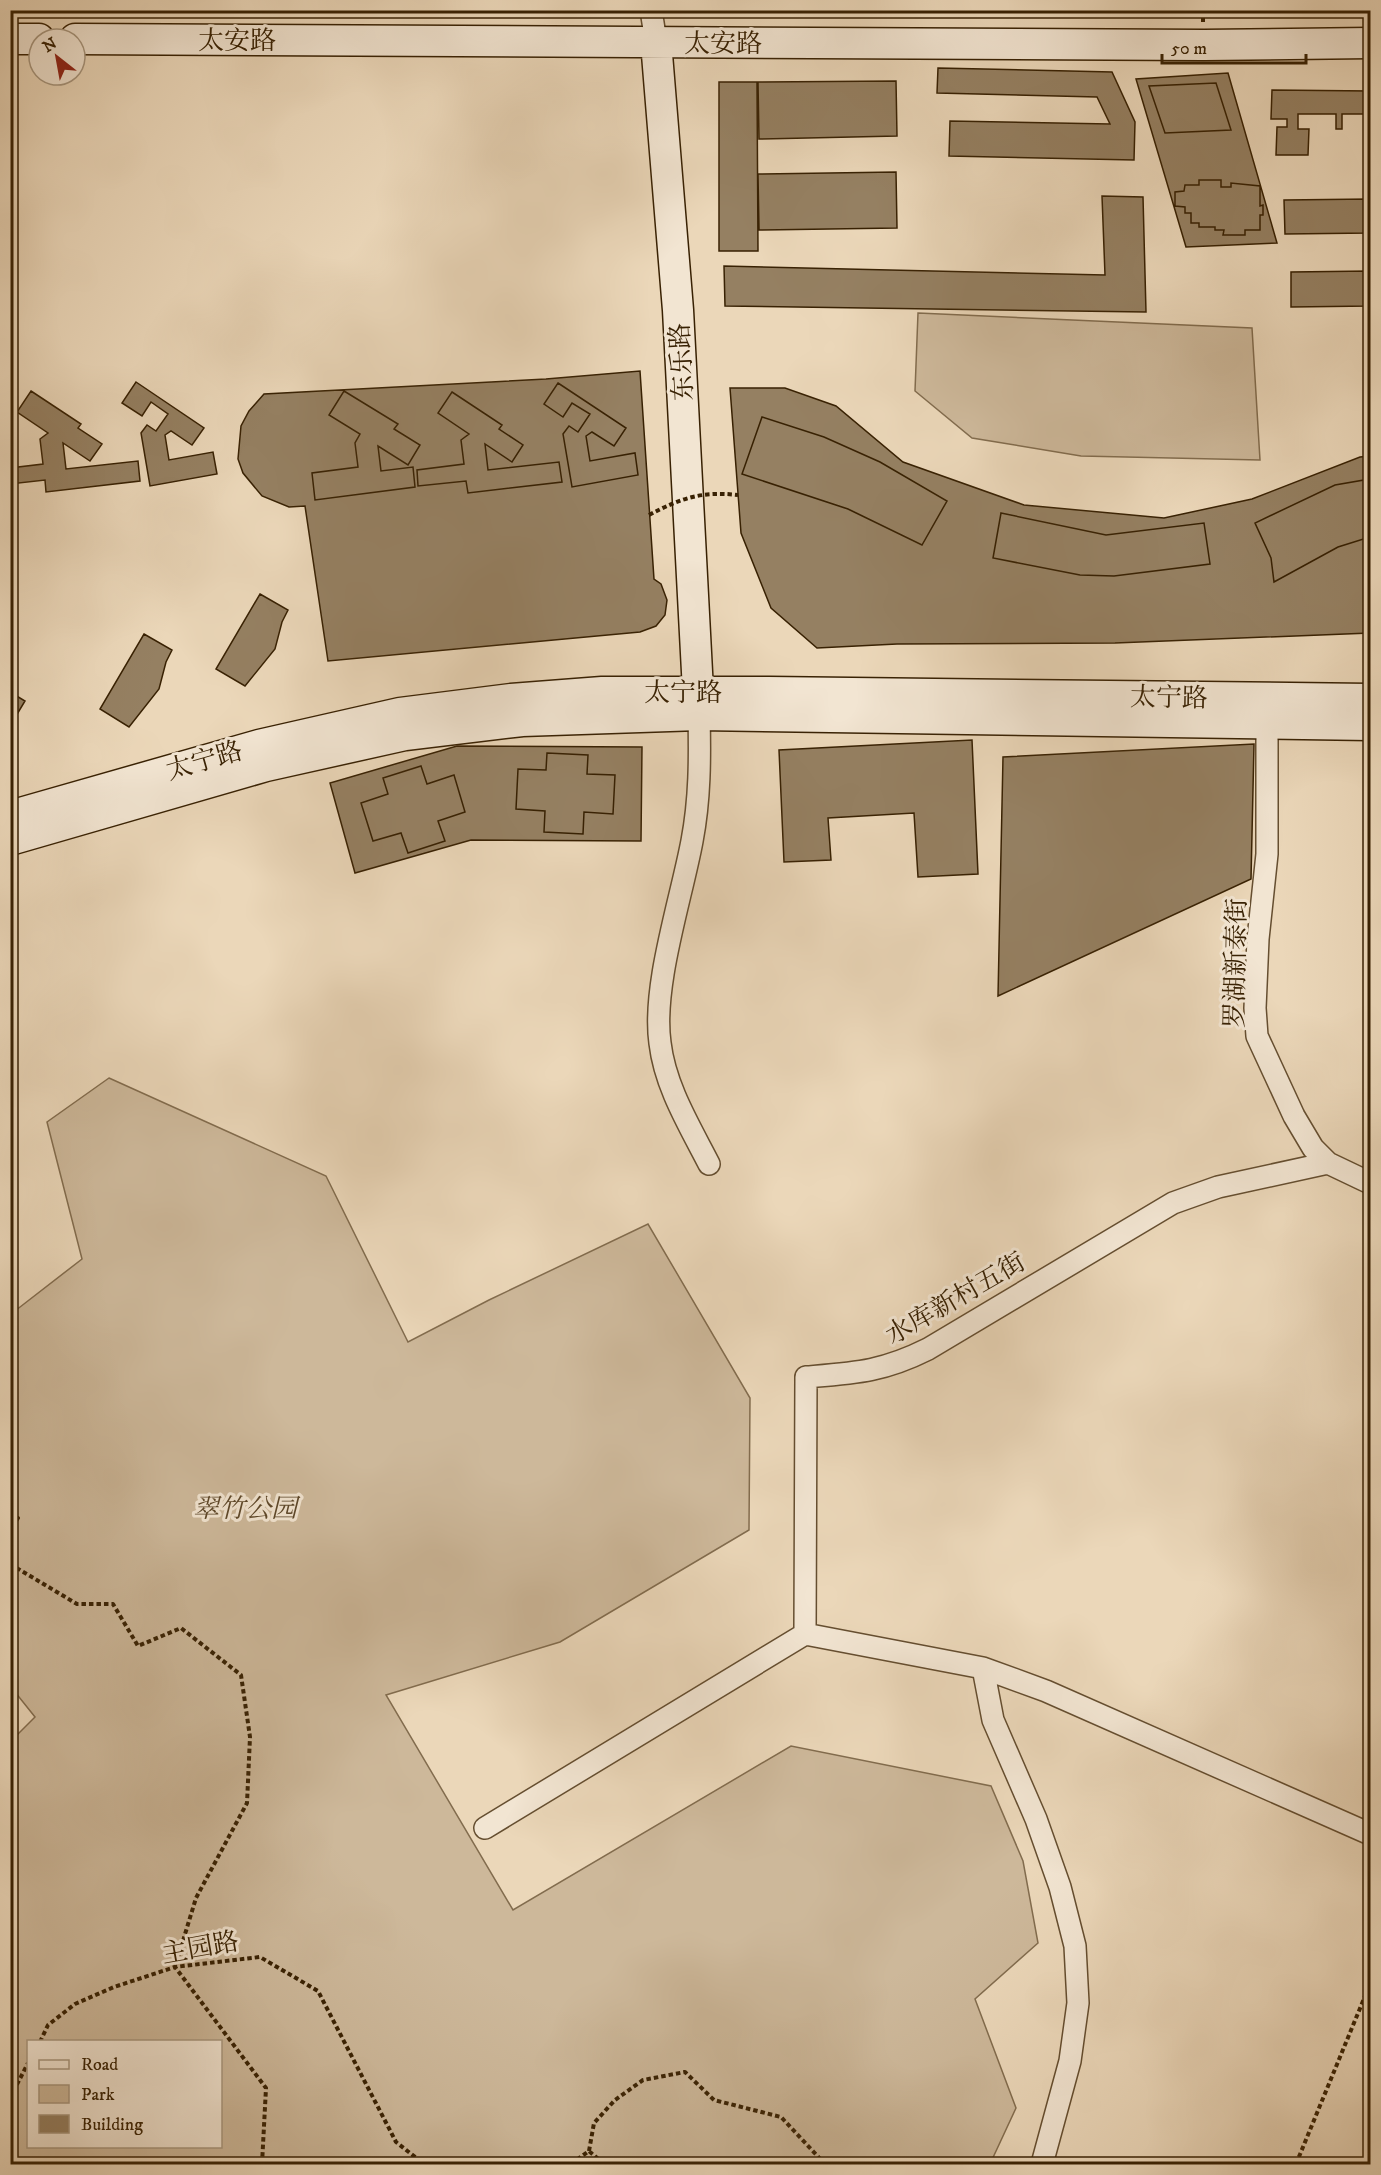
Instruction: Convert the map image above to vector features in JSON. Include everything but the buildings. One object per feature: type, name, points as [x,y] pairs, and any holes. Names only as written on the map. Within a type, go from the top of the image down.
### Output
[{"type":"main road","points":[[10,39],[27,39]]},
{"type":"main road","name":"太安路","points":[[87,39],[1204,45],[1371,43]]},
{"type":"main road","name":"东乐路","points":[[656,42],[678,310],[699,703]]},
{"type":"main road","name":"太宁路","points":[[10,816],[258,745],[400,713],[511,699],[602,692],[699,703],[1267,712],[1371,725]]},
{"type":"main road","name":"太宁路","points":[[1267,712],[1371,699]]},
{"type":"main road","name":"太宁路","points":[[10,840],[266,766],[405,735],[699,703]]},
{"type":"street","name":"东乐路","points":[[651,10],[656,42]]},
{"type":"street","points":[[699,703],[701,780],[692,840],[662,983],[659,1041],[664,1067],[678,1103],[709,1164]]},
{"type":"street","name":"罗湖新泰街","points":[[1267,712],[1267,854],[1258,939],[1255,1008],[1257,1036],[1294,1116],[1313,1148],[1328,1163],[1371,1183]]},
{"type":"street","name":"水库新村五街","points":[[805,1634],[806,1377],[865,1372],[897,1365],[928,1349],[1173,1203],[1218,1186],[1328,1163]]},
{"type":"street","points":[[484,1828],[805,1634],[983,1668],[1046,1691],[1371,1834]]},
{"type":"street","points":[[983,1668],[993,1720],[1036,1819],[1060,1887],[1075,1946],[1078,2003],[1070,2061],[1042,2164]]},
{"type":"path","points":[[649,515],[680,499],[719,493],[738,495]]},
{"type":"path","points":[[10,1520],[18,1518],[10,1530]]},
{"type":"path","points":[[10,1564],[77,1604],[113,1604],[138,1646],[181,1628],[241,1675],[250,1737],[247,1803],[196,1898],[175,1967],[266,2088],[262,2164]]},
{"type":"path","name":"主园路","points":[[41,2040],[48,2025],[75,2004],[114,1987],[175,1967],[260,1957],[318,1991],[396,2142],[424,2164]]},
{"type":"path","points":[[1296,2164],[1371,1984]]},
{"type":"path","points":[[10,2098],[27,2065]]},
{"type":"path","points":[[571,2164],[590,2151],[594,2123],[615,2100],[644,2080],[686,2072],[714,2100],[781,2117],[825,2164]]},
{"type":"path","points":[[590,2151],[604,2164]]},
{"type":"green space","points":[[918,313],[1252,328],[1260,460],[1081,456],[972,438],[915,391]]},
{"type":"green space","name":"翠竹公园","points":[[109,1078],[326,1176],[408,1342],[489,1300],[648,1224],[750,1398],[749,1530],[560,1642],[386,1695],[513,1910],[791,1746],[991,1786],[1023,1861],[1038,1943],[975,1999],[1016,2108],[990,2164],[11,2164],[11,1741],[35,1717],[11,1687],[11,1314],[82,1259],[47,1122]]}]
